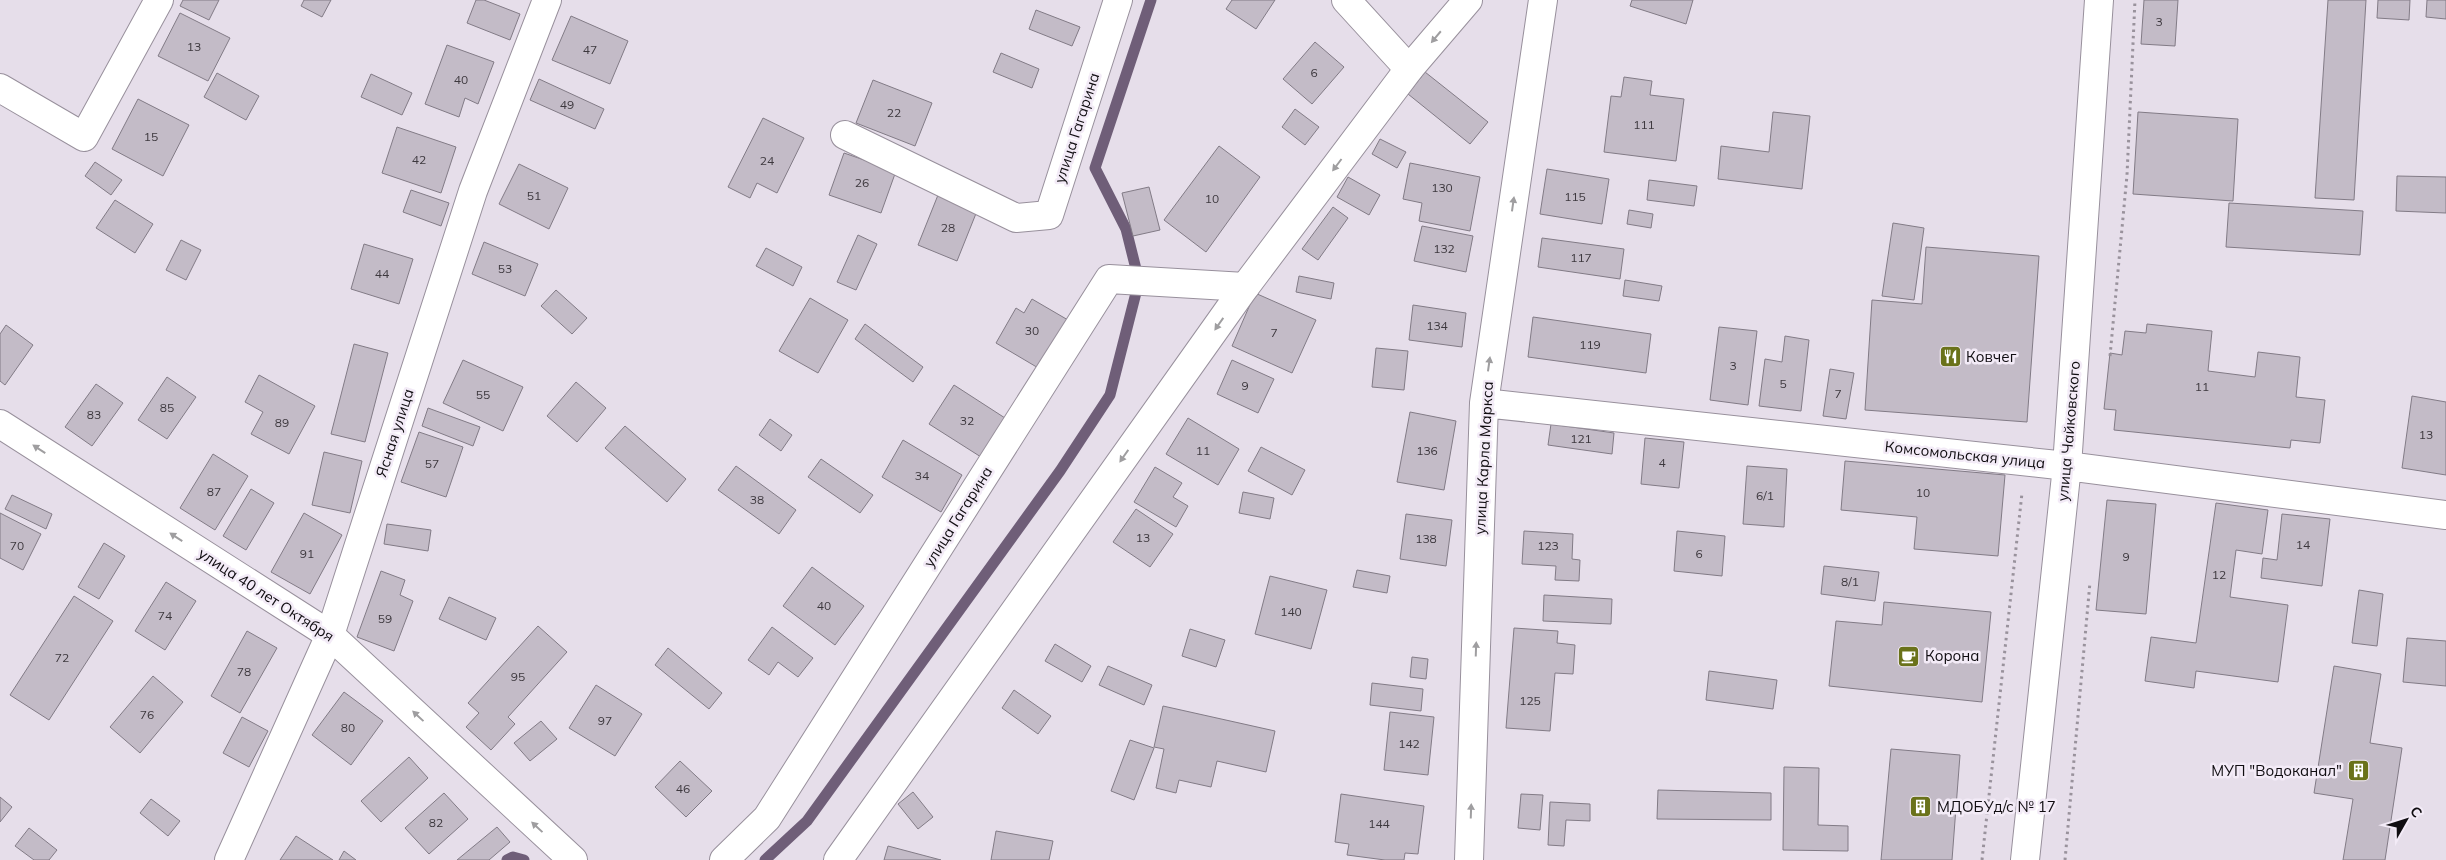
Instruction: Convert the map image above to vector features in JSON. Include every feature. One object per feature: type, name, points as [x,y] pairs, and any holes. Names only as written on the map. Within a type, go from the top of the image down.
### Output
[{"type":"street","points":[[0,88],[84,136],[159,0]]},
{"type":"street","name":"Ясная улица","points":[[229,860],[330,636],[473,191],[547,0]]},
{"type":"street","name":"улица Гагарина","points":[[845,135],[1016,218],[1049,215],[1118,0]]},
{"type":"street","points":[[1346,0],[1409,69]]},
{"type":"street","points":[[838,860],[1245,287],[1409,69],[1468,0]]},
{"type":"street","name":"улица Карла Маркса","points":[[1469,860],[1484,403],[1543,0]]},
{"type":"street","name":"улица Чайковского","points":[[2026,860],[2067,466],[2099,0]]},
{"type":"street","name":"улица Гагарина","points":[[724,860],[767,818],[1109,279],[1245,287]]},
{"type":"street","name":"Комсомольская улица","points":[[1484,403],[2067,466],[2446,515]]},
{"type":"street","name":"улица 40 лет Октября","points":[[0,424],[330,636],[573,860]]},
{"type":"path","points":[[1982,860],[2026,462]]},
{"type":"building","points":[[183,0],[219,0],[209,20],[180,6]]},
{"type":"building","points":[[304,0],[331,0],[322,17],[301,6]]},
{"type":"building","points":[[476,0],[484,0],[520,14],[510,40],[467,23]]},
{"type":"building","points":[[1232,0],[1275,0],[1256,29],[1226,9]]},
{"type":"building","points":[[1632,0],[1693,0],[1686,24],[1630,6]]},
{"type":"building","points":[[2144,0],[2178,0],[2175,46],[2141,44]]},
{"type":"building","points":[[2328,0],[2366,0],[2354,200],[2315,198]]},
{"type":"building","points":[[2378,0],[2410,0],[2409,20],[2377,18]]},
{"type":"building","points":[[2427,0],[2446,0],[2446,19],[2426,17]]},
{"type":"building","points":[[1036,10],[1080,27],[1072,46],[1029,29]]},
{"type":"building","points":[[180,13],[230,38],[208,81],[158,56]]},
{"type":"building","points":[[571,16],[628,41],[610,84],[552,60]]},
{"type":"building","points":[[1315,42],[1344,67],[1312,104],[1283,79]]},
{"type":"building","points":[[447,45],[494,62],[478,104],[465,98],[459,117],[425,104]]},
{"type":"building","points":[[1001,53],[1039,69],[1032,88],[993,72]]},
{"type":"building","points":[[1425,72],[1488,122],[1470,144],[1408,94]]},
{"type":"building","points":[[217,73],[259,96],[246,120],[204,97]]},
{"type":"building","points":[[371,74],[412,93],[402,115],[361,97]]},
{"type":"building","points":[[1624,77],[1652,81],[1650,95],[1684,99],[1676,161],[1604,152],[1611,96],[1621,97]]},
{"type":"building","points":[[539,79],[604,109],[595,129],[530,100]]},
{"type":"building","points":[[873,80],[932,103],[915,146],[856,123]]},
{"type":"building","points":[[138,99],[189,125],[163,176],[112,149]]},
{"type":"building","points":[[1295,109],[1319,127],[1305,145],[1282,127]]},
{"type":"building","points":[[1773,112],[1810,116],[1802,189],[1718,179],[1721,146],[1769,152]]},
{"type":"building","points":[[2138,112],[2238,119],[2233,201],[2133,194]]},
{"type":"building","points":[[763,118],[804,138],[777,193],[757,183],[750,198],[728,187]]},
{"type":"building","points":[[397,127],[456,147],[441,193],[382,173]]},
{"type":"building","points":[[1380,139],[1406,152],[1397,168],[1372,154]]},
{"type":"building","points":[[1219,146],[1260,177],[1206,252],[1164,220]]},
{"type":"building","points":[[844,153],[896,171],[881,213],[829,195]]},
{"type":"building","points":[[95,162],[122,180],[111,195],[85,176]]},
{"type":"building","points":[[1410,163],[1480,177],[1470,231],[1419,221],[1422,203],[1403,199]]},
{"type":"building","points":[[519,164],[568,188],[549,229],[499,204]]},
{"type":"building","points":[[1547,169],[1609,179],[1602,224],[1540,214]]},
{"type":"building","points":[[2397,176],[2446,177],[2446,213],[2396,211]]},
{"type":"building","points":[[1348,177],[1380,195],[1369,215],[1337,197]]},
{"type":"building","points":[[1649,180],[1697,186],[1694,206],[1647,200]]},
{"type":"building","points":[[1149,187],[1160,230],[1133,236],[1122,193]]},
{"type":"building","points":[[411,190],[449,203],[441,226],[403,212]]},
{"type":"building","points":[[938,195],[977,211],[957,261],[918,245]]},
{"type":"building","points":[[115,200],[153,224],[135,253],[96,228]]},
{"type":"building","points":[[2229,203],[2363,211],[2360,255],[2226,247]]},
{"type":"building","points":[[1333,207],[1348,218],[1318,260],[1302,249]]},
{"type":"building","points":[[1629,210],[1653,214],[1651,228],[1627,224]]},
{"type":"building","points":[[1893,223],[1924,228],[1914,300],[1882,296]]},
{"type":"building","points":[[1422,226],[1473,236],[1466,272],[1414,261]]},
{"type":"building","points":[[858,235],[877,244],[856,290],[837,282]]},
{"type":"building","points":[[1542,238],[1624,249],[1620,279],[1538,267]]},
{"type":"building","points":[[181,240],[201,250],[186,280],[166,270]]},
{"type":"building","points":[[484,242],[538,264],[525,296],[472,274]]},
{"type":"building","points":[[364,244],[413,259],[399,304],[351,289]]},
{"type":"building","name":"Ковчег","points":[[1926,247],[2039,256],[2027,422],[1865,410],[1872,300],[1922,304]]},
{"type":"building","points":[[766,248],[802,267],[793,286],[756,266]]},
{"type":"building","points":[[1299,276],[1334,283],[1331,299],[1296,292]]},
{"type":"building","points":[[1625,280],[1662,286],[1659,301],[1623,296]]},
{"type":"building","points":[[556,290],[587,318],[572,334],[541,306]]},
{"type":"building","points":[[1255,293],[1316,320],[1292,373],[1232,346]]},
{"type":"building","points":[[810,298],[848,320],[818,373],[779,351]]},
{"type":"building","points":[[1032,299],[1068,320],[1040,369],[996,343],[1016,308],[1024,313]]},
{"type":"building","points":[[1413,305],[1466,313],[1462,347],[1409,340]]},
{"type":"building","points":[[1533,317],[1651,334],[1646,373],[1528,357]]},
{"type":"building","points":[[865,324],[923,367],[913,382],[855,339]]},
{"type":"building","points":[[2147,324],[2212,331],[2208,371],[2255,377],[2258,352],[2300,357],[2296,397],[2325,400],[2320,443],[2291,440],[2290,448],[2114,430],[2116,410],[2104,409],[2110,353],[2122,355],[2125,331],[2146,333]]},
{"type":"building","points":[[6,325],[33,345],[5,385],[0,381],[0,334]]},
{"type":"building","points":[[1719,327],[1757,331],[1748,405],[1710,400]]},
{"type":"building","points":[[1785,336],[1809,340],[1801,411],[1759,406],[1765,359],[1782,362]]},
{"type":"building","points":[[354,344],[388,353],[365,442],[331,434]]},
{"type":"building","points":[[1376,348],[1408,351],[1404,390],[1372,387]]},
{"type":"building","points":[[463,360],[523,387],[503,431],[443,403]]},
{"type":"building","points":[[1232,360],[1274,379],[1258,413],[1217,394]]},
{"type":"building","points":[[1830,369],[1854,373],[1846,419],[1823,416]]},
{"type":"building","points":[[259,375],[315,406],[289,454],[251,434],[263,412],[245,402]]},
{"type":"building","points":[[167,377],[196,397],[167,439],[138,420]]},
{"type":"building","points":[[576,382],[606,408],[577,442],[547,416]]},
{"type":"building","points":[[96,384],[123,403],[92,446],[65,427]]},
{"type":"building","points":[[954,385],[1005,418],[981,457],[929,424]]},
{"type":"building","points":[[2412,396],[2446,402],[2446,475],[2402,468]]},
{"type":"building","points":[[428,408],[480,427],[473,446],[422,426]]},
{"type":"building","points":[[1410,412],[1456,421],[1444,490],[1397,482]]},
{"type":"building","points":[[1188,418],[1239,449],[1218,485],[1166,454]]},
{"type":"building","points":[[770,419],[792,435],[781,451],[759,435]]},
{"type":"building","points":[[1551,424],[1614,433],[1612,454],[1548,445]]},
{"type":"building","points":[[625,426],[686,479],[667,502],[605,448]]},
{"type":"building","points":[[419,432],[463,447],[446,497],[401,482]]},
{"type":"building","points":[[1645,438],[1684,442],[1679,488],[1641,484]]},
{"type":"building","points":[[903,440],[962,475],[941,512],[882,477]]},
{"type":"building","points":[[1261,447],[1305,470],[1292,495],[1248,471]]},
{"type":"building","points":[[324,452],[362,461],[350,513],[312,505]]},
{"type":"building","points":[[213,454],[248,476],[215,530],[180,508]]},
{"type":"building","points":[[821,459],[873,495],[860,513],[808,477]]},
{"type":"building","points":[[1845,461],[2005,475],[1998,556],[1914,549],[1917,517],[1841,510]]},
{"type":"building","points":[[736,466],[796,510],[779,534],[718,490]]},
{"type":"building","points":[[1747,466],[1787,469],[1784,527],[1743,524]]},
{"type":"building","points":[[1155,467],[1182,483],[1173,497],[1188,506],[1176,527],[1134,502]]},
{"type":"building","points":[[251,489],[274,503],[246,550],[223,536]]},
{"type":"building","points":[[1243,492],[1274,498],[1270,519],[1239,513]]},
{"type":"building","points":[[12,495],[52,514],[46,529],[5,509]]},
{"type":"building","points":[[2107,500],[2156,504],[2146,614],[2096,610]]},
{"type":"building","points":[[2216,503],[2268,510],[2262,554],[2236,550],[2230,597],[2288,605],[2278,682],[2196,671],[2194,688],[2145,681],[2151,637],[2196,643]]},
{"type":"building","points":[[1136,509],[1173,534],[1150,567],[1113,542]]},
{"type":"building","points":[[0,513],[41,534],[23,570],[0,558]]},
{"type":"building","points":[[304,513],[342,535],[310,594],[271,572]]},
{"type":"building","points":[[1406,514],[1452,520],[1446,566],[1400,559]]},
{"type":"building","points":[[2282,514],[2330,519],[2322,586],[2261,578],[2263,558],[2277,560]]},
{"type":"building","points":[[387,524],[431,530],[428,551],[384,544]]},
{"type":"building","points":[[1524,531],[1573,534],[1572,559],[1580,560],[1579,581],[1555,580],[1556,566],[1522,564]]},
{"type":"building","points":[[1677,531],[1725,536],[1722,576],[1674,571]]},
{"type":"building","points":[[104,543],[125,556],[99,599],[78,587]]},
{"type":"building","points":[[1824,566],[1879,572],[1875,601],[1821,594]]},
{"type":"building","points":[[812,567],[864,606],[835,645],[783,606]]},
{"type":"building","points":[[1357,570],[1390,576],[1387,593],[1353,587]]},
{"type":"building","points":[[381,571],[405,580],[400,595],[413,601],[394,651],[357,637]]},
{"type":"building","points":[[1270,576],[1327,590],[1311,649],[1255,634]]},
{"type":"building","points":[[166,582],[196,601],[165,650],[135,631]]},
{"type":"building","points":[[2359,590],[2383,594],[2377,646],[2352,643]]},
{"type":"building","points":[[1544,595],[1612,599],[1611,624],[1543,621]]},
{"type":"building","points":[[74,596],[113,621],[49,720],[10,695]]},
{"type":"building","points":[[449,597],[496,618],[486,640],[439,619]]},
{"type":"building","name":"Корона","points":[[1884,602],[1991,612],[1982,702],[1829,686],[1836,621],[1882,625]]},
{"type":"building","points":[[538,626],[567,652],[508,717],[515,724],[491,750],[466,727],[479,713],[468,703]]},
{"type":"building","points":[[772,627],[813,658],[798,677],[778,662],[769,675],[748,660]]},
{"type":"building","points":[[1514,628],[1558,631],[1557,643],[1575,645],[1573,674],[1555,673],[1550,731],[1506,728]]},
{"type":"building","points":[[1190,629],[1225,640],[1216,667],[1182,656]]},
{"type":"building","points":[[247,631],[277,648],[240,713],[211,696]]},
{"type":"building","points":[[2407,638],[2446,641],[2446,686],[2403,682]]},
{"type":"building","points":[[1055,644],[1091,666],[1082,682],[1045,661]]},
{"type":"building","points":[[668,648],[722,693],[709,709],[655,665]]},
{"type":"building","points":[[1412,657],[1428,659],[1426,679],[1410,677]]},
{"type":"building","points":[[1108,666],[1152,685],[1144,705],[1099,685]]},
{"type":"building","name":"МУП \"Водоканал\"","points":[[2334,666],[2381,674],[2370,743],[2402,748],[2385,860],[2343,860],[2353,799],[2314,793]]},
{"type":"building","points":[[1709,671],[1777,680],[1773,709],[1706,700]]},
{"type":"building","points":[[153,676],[183,702],[140,753],[110,727]]},
{"type":"building","points":[[1372,683],[1423,689],[1421,711],[1370,705]]},
{"type":"building","points":[[596,685],[642,714],[615,756],[569,728]]},
{"type":"building","points":[[1014,690],[1051,716],[1038,734],[1002,708]]},
{"type":"building","points":[[344,692],[383,721],[351,765],[312,735]]},
{"type":"building","points":[[1163,706],[1275,731],[1266,772],[1217,761],[1211,787],[1179,780],[1176,793],[1156,788],[1164,749],[1154,747]]},
{"type":"building","points":[[1390,712],[1434,717],[1428,775],[1384,770]]},
{"type":"building","points":[[242,717],[268,731],[249,767],[223,753]]},
{"type":"building","points":[[541,721],[557,739],[530,761],[514,743]]},
{"type":"building","points":[[1130,740],[1154,748],[1134,800],[1111,791]]},
{"type":"building","name":"МДОБУд/с № 17","points":[[1891,749],[1960,755],[1952,860],[1881,860]]},
{"type":"building","points":[[409,757],[428,778],[381,822],[361,801]]},
{"type":"building","points":[[680,761],[712,791],[686,817],[655,787]]},
{"type":"building","points":[[1784,767],[1819,768],[1818,825],[1848,826],[1848,851],[1783,850]]},
{"type":"building","points":[[1658,790],[1771,793],[1771,820],[1657,819]]},
{"type":"building","points":[[913,792],[933,817],[918,829],[898,804]]},
{"type":"building","points":[[444,793],[468,819],[429,854],[405,828]]},
{"type":"building","points":[[1341,794],[1424,806],[1418,854],[1405,853],[1404,860],[1385,860],[1347,855],[1349,844],[1335,842]]},
{"type":"building","points":[[1521,794],[1543,795],[1540,830],[1518,828]]},
{"type":"building","points":[[0,797],[12,807],[0,822]]},
{"type":"building","points":[[151,799],[180,821],[168,836],[140,813]]},
{"type":"building","points":[[1550,802],[1590,804],[1590,821],[1566,820],[1564,846],[1548,845]]},
{"type":"building","points":[[497,827],[510,842],[489,860],[457,860]]},
{"type":"building","points":[[29,828],[57,850],[49,860],[34,860],[15,846]]},
{"type":"building","points":[[996,831],[1053,841],[1049,860],[991,860]]},
{"type":"building","points":[[296,836],[333,860],[280,860]]},
{"type":"building","points":[[888,846],[941,860],[884,860]]},
{"type":"building","points":[[344,851],[356,860],[339,860]]},
{"type":"waterway","points":[[765,860],[807,821],[1060,471],[1110,395],[1139,281],[1126,229],[1095,168],[1151,0]]},
{"type":"waterway","points":[[507,860],[513,857],[524,860]]},
{"type":"place","name":"Ковчег","points":[[1950,357]]},
{"type":"place","name":"Корона","points":[[1909,656]]},
{"type":"place","name":"МУП \"Водоканал\"","points":[[2358,771]]},
{"type":"place","name":"МДОБУд/с № 17","points":[[1921,807]]}]
